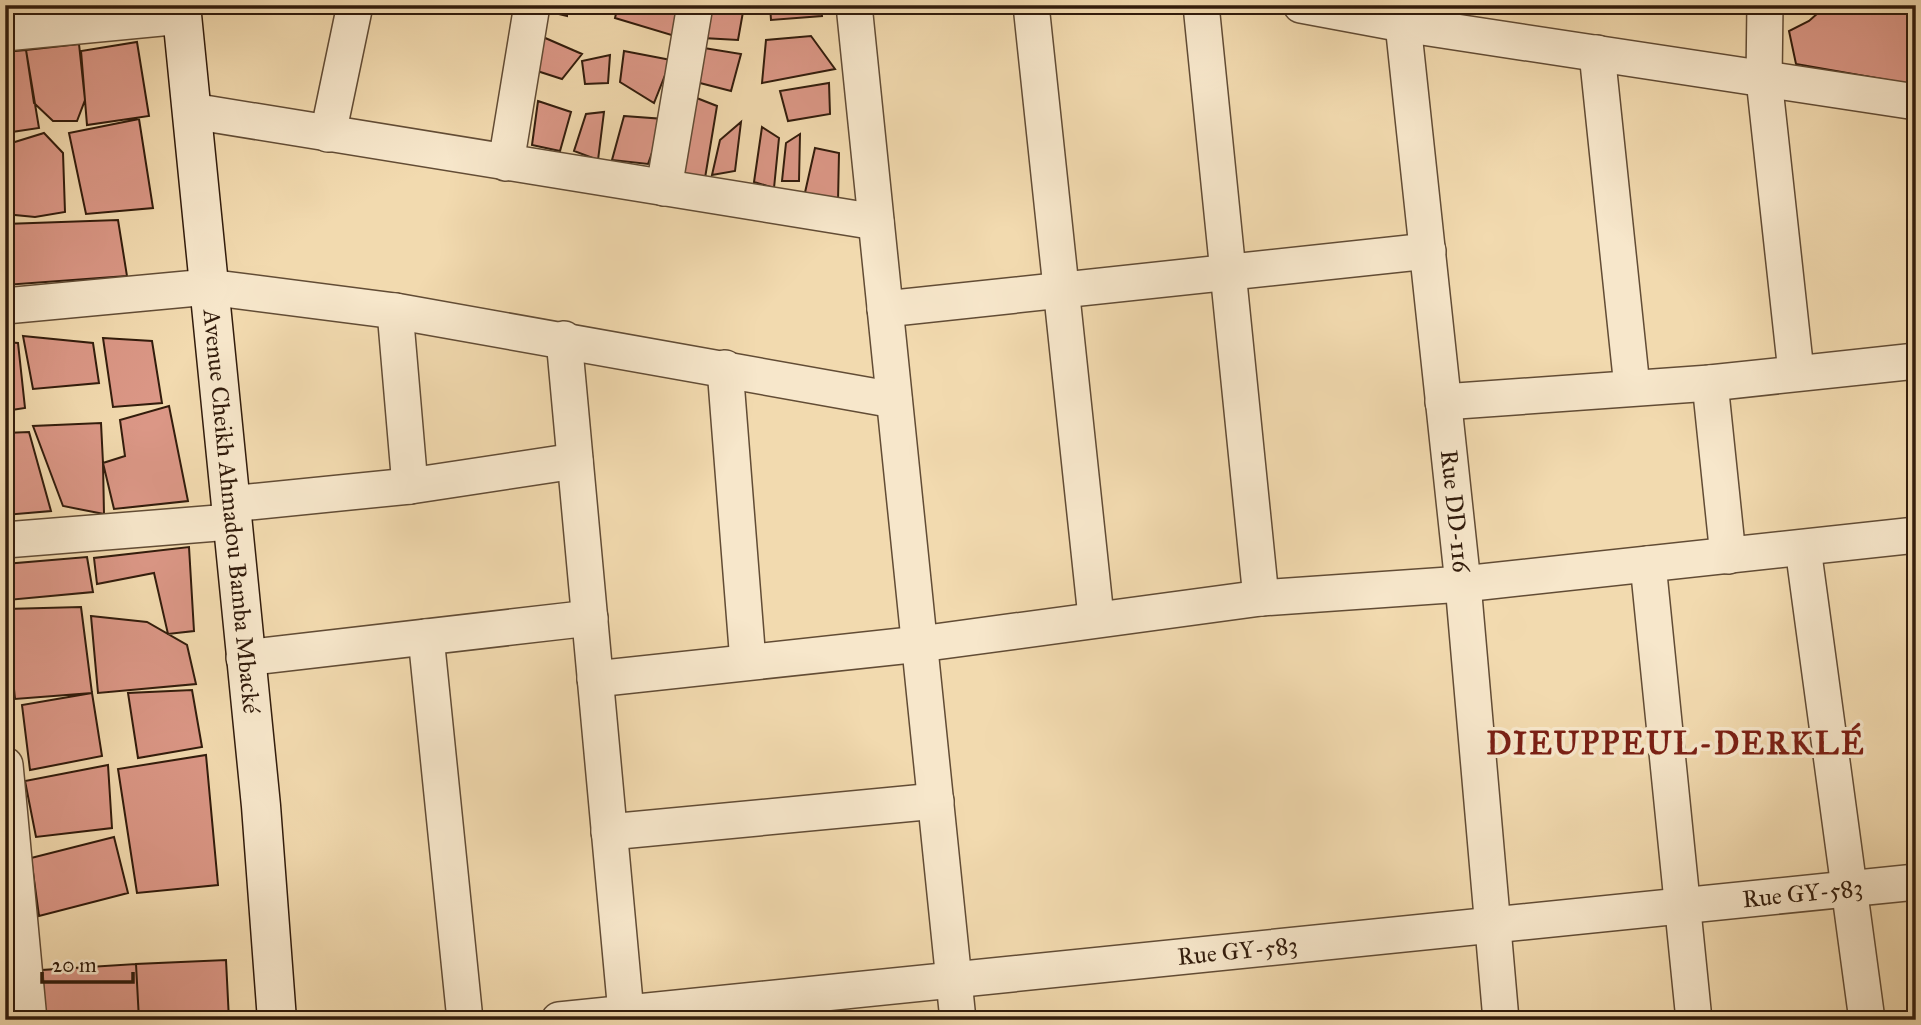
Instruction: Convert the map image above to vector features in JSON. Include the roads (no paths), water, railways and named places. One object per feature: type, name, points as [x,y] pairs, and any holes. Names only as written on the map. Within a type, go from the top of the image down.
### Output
[{"type":"street","points":[[328,134],[355,5]]},
{"type":"street","points":[[506,163],[532,5]]},
{"type":"street","points":[[664,188],[695,5]]},
{"type":"street","points":[[854,5],[958,1020]]},
{"type":"street","points":[[1031,5],[1059,291],[1096,617]]},
{"type":"street","points":[[1201,5],[1261,598]]},
{"type":"street","points":[[1301,5],[1402,15],[1597,53],[1916,102]]},
{"type":"street","points":[[1765,5],[1764,79],[1796,372]]},
{"type":"street","points":[[5,33],[182,11]]},
{"type":"street","name":"Avenue Cheikh Ahmadou Bamba Mbacké","points":[[182,11],[244,657],[261,806],[278,1020]]},
{"type":"street","name":"Rue DD-116","points":[[1402,15],[1463,584],[1501,1020]]},
{"type":"street","points":[[1597,53],[1632,387]]},
{"type":"street","points":[[192,111],[876,222]]},
{"type":"street","points":[[885,309],[1428,251]]},
{"type":"street","points":[[5,306],[208,287],[395,311],[564,339],[894,400]]},
{"type":"street","points":[[395,311],[410,486]]},
{"type":"street","points":[[564,339],[626,1013]]},
{"type":"street","points":[[1443,402],[1710,383],[1796,372],[1916,362]]},
{"type":"street","points":[[724,368],[748,662]]},
{"type":"street","points":[[1710,383],[1728,556]]},
{"type":"street","points":[[5,541],[230,513],[575,461]]},
{"type":"street","points":[[595,679],[920,644],[1096,617],[1261,598],[1463,584],[1916,535]]},
{"type":"street","points":[[1803,548],[1852,890],[1867,1020]]},
{"type":"street","points":[[1648,564],[1685,904],[1694,1020]]},
{"type":"street","points":[[244,657],[590,618]]},
{"type":"street","points":[[426,637],[465,1020]]},
{"type":"street","points":[[5,765],[29,1020]]},
{"type":"street","points":[[609,832],[936,801]]},
{"type":"street","name":"Rue GY-583","points":[[559,1020],[626,1013],[765,1009],[954,978],[1916,882]]},
{"type":"district","name":"DIEUPPEUL-DERKLÉ","points":[[1676,743]]}]
